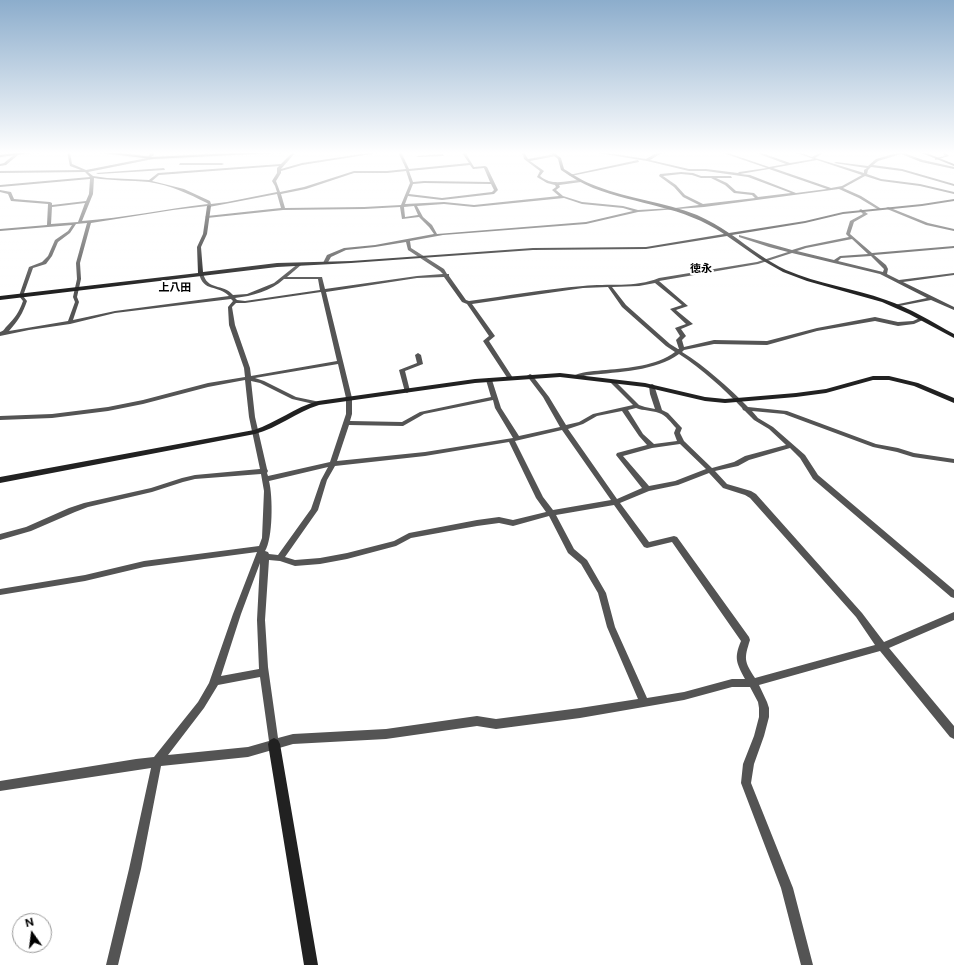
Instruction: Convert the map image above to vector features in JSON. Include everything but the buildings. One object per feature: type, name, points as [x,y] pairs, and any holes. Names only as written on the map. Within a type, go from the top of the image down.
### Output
[{"type":"street","points":[[11,197],[12,200],[50,202],[49,226]]},
{"type":"street","points":[[21,296],[31,267],[44,263],[50,256],[56,241],[70,232],[77,223],[90,197]]},
{"type":"street","points":[[198,197],[209,202],[210,204],[205,234],[199,247],[201,273],[204,282],[214,288],[227,291],[234,299],[245,302],[447,275]]},
{"type":"street","points":[[0,230],[89,222],[173,209],[209,206],[257,197]]},
{"type":"street","points":[[280,197],[283,209]]},
{"type":"street","points":[[406,197],[402,206],[403,218],[420,216]]},
{"type":"street","points":[[425,197],[442,199],[460,197]]},
{"type":"street","points":[[207,217],[283,209],[402,206],[444,203],[474,206],[560,197]]},
{"type":"street","points":[[560,197],[571,198],[582,203],[623,207],[638,211]]},
{"type":"street","points":[[623,197],[675,209],[701,218],[728,234],[766,260],[792,274],[896,306],[954,336]]},
{"type":"street","points":[[686,197],[704,206]]},
{"type":"street","points":[[325,263],[329,256],[345,250],[436,235],[465,231],[586,223],[638,211],[704,206],[773,197]]},
{"type":"street","points":[[860,197],[879,209]]},
{"type":"street","points":[[0,298],[75,290],[248,267],[533,249],[646,248],[861,210],[938,203],[954,200]]},
{"type":"street","points":[[51,206],[88,202]]},
{"type":"street","points":[[415,205],[420,216],[431,226],[436,235]]},
{"type":"street","points":[[888,208],[920,222],[954,230]]},
{"type":"street","points":[[861,210],[866,214],[852,221],[848,234],[884,266],[886,269],[885,274]]},
{"type":"street","points":[[70,322],[77,302],[75,290],[79,279],[78,264],[89,222]]},
{"type":"street","points":[[80,231],[86,231]]},
{"type":"street","points":[[70,232],[75,232]]},
{"type":"street","points":[[740,236],[792,252],[885,274],[954,309]]},
{"type":"street","points":[[469,303],[583,288],[645,284],[659,279],[766,260],[805,247],[852,238]]},
{"type":"street","points":[[408,240],[408,248],[442,270],[464,301],[469,303],[492,336],[486,341],[510,378]]},
{"type":"street","points":[[835,262],[840,257],[954,247]]},
{"type":"street","points":[[2,334],[116,312],[234,299],[258,292],[276,284],[299,264]]},
{"type":"street","points":[[899,281],[954,274]]},
{"type":"street","points":[[280,558],[314,510],[324,480],[333,464],[346,423],[350,398],[320,278],[283,278]]},
{"type":"street","points":[[656,281],[686,305],[672,309],[690,324],[678,328],[683,335],[679,340],[680,351]]},
{"type":"street","points":[[609,286],[624,306],[638,319],[732,394],[756,419],[771,428],[803,457],[815,477],[954,595]]},
{"type":"street","points":[[2,334],[17,320],[22,312],[25,301],[21,296]]},
{"type":"street","points":[[896,306],[932,298]]},
{"type":"street","points":[[234,299],[230,307],[232,325],[249,378],[252,417],[268,490],[268,510],[263,554],[260,620],[264,672],[274,744],[311,965]]},
{"type":"street","points":[[577,376],[585,373],[605,372],[651,364],[663,360],[680,351],[714,342],[767,344],[817,330],[875,319],[898,324],[914,322],[922,319]]},
{"type":"street","points":[[407,391],[402,370],[420,364],[418,355]]},
{"type":"street","points":[[0,418],[52,416],[108,409],[143,402],[208,385],[281,371],[340,362]]},
{"type":"street","points":[[530,376],[546,397],[564,428],[646,544],[674,539],[746,640],[741,654],[743,663],[763,705],[764,716],[746,773],[746,783],[787,888],[807,965]]},
{"type":"street","points":[[0,480],[255,432],[272,426],[298,410],[318,403],[489,380],[530,376],[577,376],[652,386],[705,399],[738,400],[826,391],[879,378],[908,382],[954,401]]},
{"type":"street","points":[[249,378],[262,382],[294,398],[318,403]]},
{"type":"street","points":[[489,380],[498,408],[514,439],[540,498],[551,513],[571,551],[584,562],[602,593],[611,627],[646,703]]},
{"type":"street","points":[[612,381],[637,406],[666,414],[679,428],[677,433],[681,442],[711,470],[725,486],[748,492],[753,496],[859,614],[882,646],[954,734]]},
{"type":"street","points":[[652,386],[659,411]]},
{"type":"street","points":[[346,423],[403,424],[422,413],[495,398]]},
{"type":"street","points":[[0,538],[28,529],[87,505],[152,490],[195,477],[265,475],[333,464],[425,454],[514,439],[564,428],[580,423],[595,414],[637,406]]},
{"type":"street","points":[[624,409],[641,435],[652,446]]},
{"type":"street","points":[[745,409],[784,412],[875,446],[898,450],[913,456],[954,461]]},
{"type":"street","points":[[647,489],[619,455],[652,446],[681,442]]},
{"type":"street","points":[[0,592],[85,578],[144,564],[263,554],[295,563],[320,561],[347,556],[396,543],[409,536],[499,520],[513,523],[551,513],[616,502],[647,489],[676,483],[711,470],[736,464],[747,458],[791,446]]},
{"type":"street","points":[[112,965],[135,869],[157,762],[201,705],[215,681],[238,614],[263,554]]},
{"type":"street","points":[[0,786],[157,762],[248,752],[292,739],[386,734],[477,721],[496,724],[646,703],[684,696],[732,683],[752,683],[882,646],[954,616]]},
{"type":"street","points":[[215,681],[264,672]]},
{"type":"district","name":"徳永","points":[[701,269]]},
{"type":"district","name":"上八田","points":[[175,288]]}]
